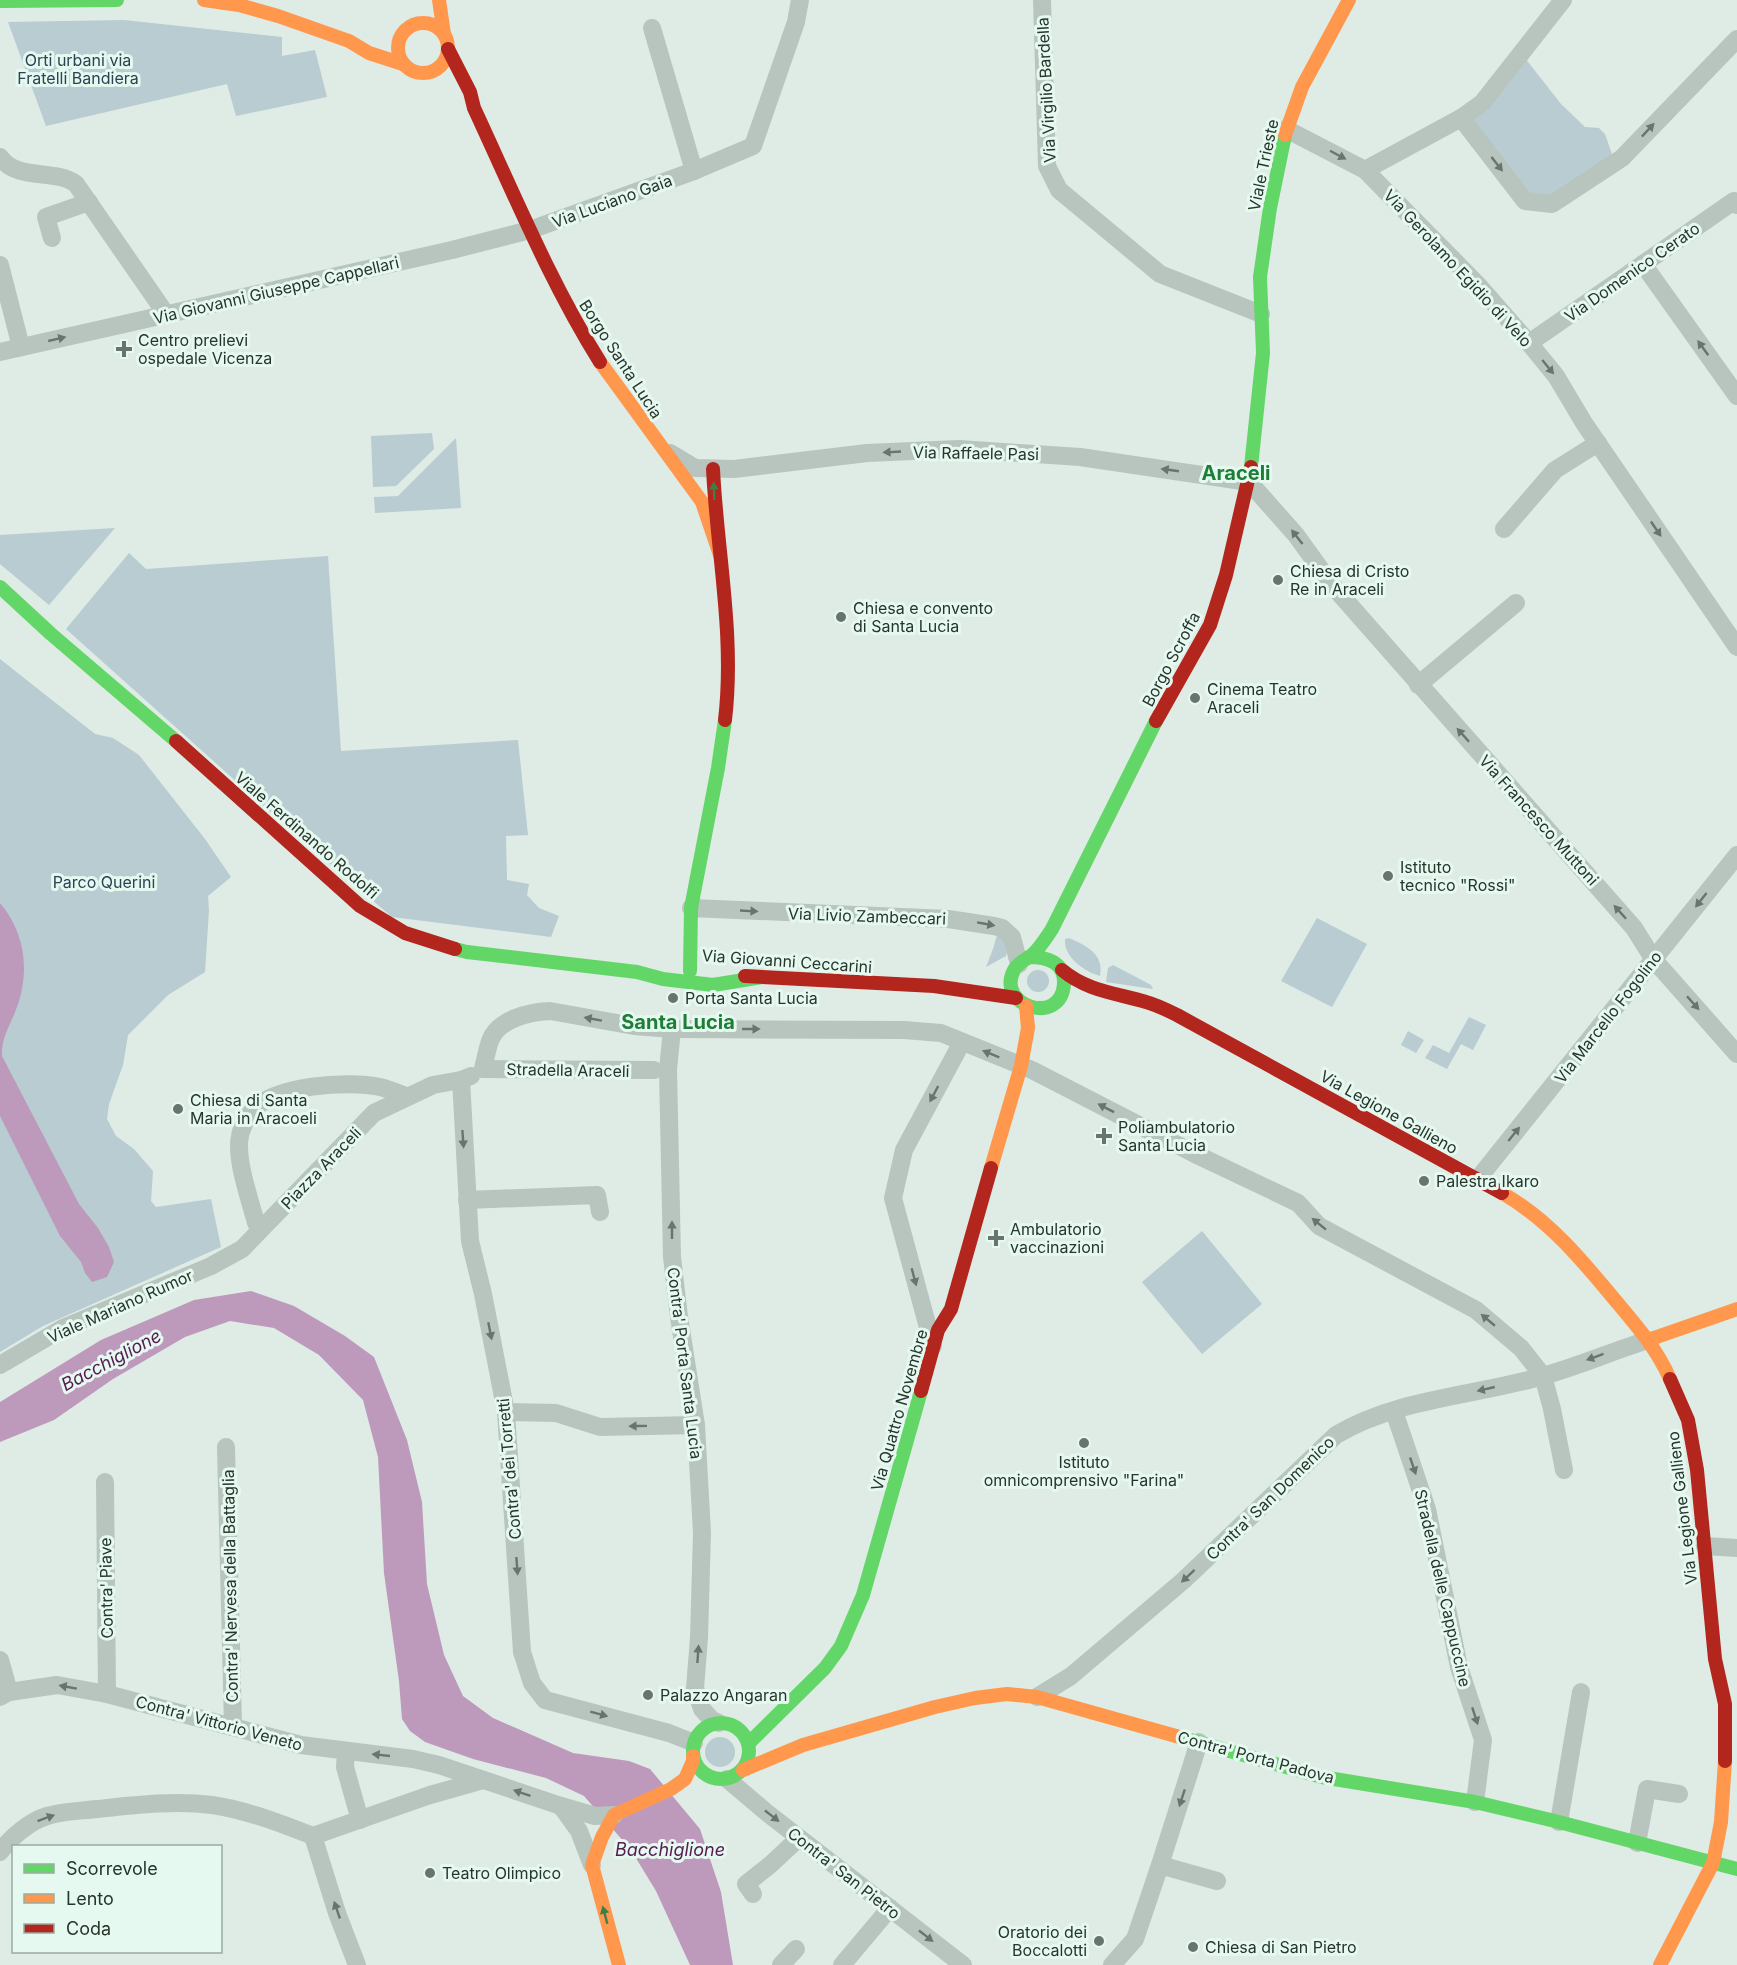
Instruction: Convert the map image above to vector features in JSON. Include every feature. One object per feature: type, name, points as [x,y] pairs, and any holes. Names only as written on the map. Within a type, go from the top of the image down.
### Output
[{"type":"street","points":[[0,1],[117,0]]},
{"type":"street","points":[[204,0],[238,5],[278,16],[349,41],[369,53],[426,73],[441,65],[448,49],[440,0]]},
{"type":"street","points":[[349,41],[378,41],[402,33],[430,10],[434,0]]},
{"type":"street","name":"Via Luciano Gaia","points":[[530,230],[694,171],[753,146],[796,22],[800,0]]},
{"type":"street","name":"Via Virgilio Bardella","points":[[1042,0],[1047,166],[1059,190],[1160,274],[1261,314]]},
{"type":"street","name":"Viale Trieste","points":[[1261,314],[1260,277],[1269,208],[1286,129],[1302,87],[1349,0]]},
{"type":"street","points":[[1365,170],[1461,118],[1482,103],[1563,0]]},
{"type":"street","points":[[415,24],[431,24],[444,34]]},
{"type":"street","name":"Via Luciano Gaia","points":[[652,28],[694,171]]},
{"type":"street","points":[[402,33],[397,49],[403,64]]},
{"type":"street","points":[[1461,118],[1525,201],[1552,204],[1622,158],[1737,39]]},
{"type":"street","name":"Borgo Santa Lucia","points":[[448,49],[470,92],[474,108],[576,325],[609,376],[702,502],[720,555]]},
{"type":"street","name":"Borgo Santa Lucia","points":[[426,73],[459,93],[474,108]]},
{"type":"street","name":"Via Gerolamo Egidio di Velo","points":[[1286,129],[1365,170],[1478,285],[1529,343],[1556,376],[1598,443],[1737,647]]},
{"type":"street","points":[[0,157],[14,169],[27,173],[67,177],[76,184],[166,314]]},
{"type":"street","points":[[52,237],[46,218],[89,202]]},
{"type":"street","name":"Via Domenico Cerato","points":[[1529,343],[1736,203]]},
{"type":"street","name":"Via Giovanni Giuseppe Cappellari","points":[[0,352],[452,250],[530,230]]},
{"type":"street","points":[[1643,264],[1737,396]]},
{"type":"street","points":[[0,265],[21,347]]},
{"type":"street","name":"Borgo Scroffa","points":[[1021,964],[1052,929],[1159,716],[1210,625],[1226,575],[1249,482],[1262,363],[1261,314]]},
{"type":"street","points":[[1504,529],[1555,470],[1598,443]]},
{"type":"street","name":"Via Raffaele Pasi","points":[[661,448],[695,468],[708,469],[734,469],[867,453],[959,449],[1080,457],[1249,482]]},
{"type":"street","points":[[691,487],[699,471],[708,469]]},
{"type":"street","name":"Borgo Santa Lucia","points":[[690,971],[691,908],[724,745],[728,682],[726,614],[714,502],[708,469]]},
{"type":"street","name":"Via Francesco Muttoni","points":[[1249,482],[1296,535],[1332,585],[1634,928],[1654,960],[1737,1054]]},
{"type":"street","name":"Viale Ferdinando Rodolfi","points":[[0,587],[342,890],[380,919],[414,936],[467,952],[637,972],[663,979],[713,985],[762,977]]},
{"type":"street","points":[[1419,685],[1516,603]]},
{"type":"street","name":"Via Marcello Fogolino","points":[[1478,1180],[1737,855]]},
{"type":"street","name":"Via Livio Zambeccari","points":[[691,908],[948,919],[984,924],[1002,928],[1007,932],[1014,942],[1021,964]]},
{"type":"street","points":[[1021,964],[1011,979],[1012,989],[1021,1002],[1037,1009],[1052,1004],[1063,992],[1065,981],[1058,966],[1052,929]]},
{"type":"street","points":[[1000,976],[1021,964],[1043,956],[1058,966]]},
{"type":"street","name":"Via Legione Gallieno","points":[[1058,966],[1082,984],[1142,1000],[1178,1015],[1516,1201],[1573,1249],[1648,1340],[1664,1365],[1688,1420],[1697,1470],[1715,1659],[1722,1678],[1727,1716],[1719,1846],[1713,1863],[1660,1965]]},
{"type":"street","name":"Via Giovanni Ceccarini","points":[[637,972],[662,969],[934,986],[1021,1002]]},
{"type":"street","name":"Via Giovanni Ceccarini","points":[[934,986],[983,980]]},
{"type":"street","name":"Via Legione Gallieno","points":[[1052,1004],[1142,1000]]},
{"type":"street","name":"Via Quattro Novembre","points":[[749,1748],[792,1700],[825,1668],[841,1646],[863,1595],[938,1330],[951,1309],[1021,1066],[1027,1043],[1028,1018],[1021,1002]]},
{"type":"street","name":"Via Quattro Novembre","points":[[1027,1043],[1052,1004]]},
{"type":"street","points":[[483,1069],[491,1039],[499,1029],[512,1020],[533,1013],[550,1011],[634,1026],[672,1029],[904,1030],[941,1034],[1021,1066],[1298,1203],[1319,1226],[1476,1310],[1521,1348],[1543,1376],[1564,1470]]},
{"type":"street","name":"Contra' Porta Santa Lucia","points":[[672,1029],[668,1070],[672,1257],[696,1425],[702,1533],[695,1688],[702,1709],[712,1720],[724,1723]]},
{"type":"street","points":[[933,1347],[893,1198],[904,1150],[962,1042]]},
{"type":"street","name":"Stradella Araceli","points":[[483,1069],[654,1070]]},
{"type":"street","name":"Piazza Araceli","points":[[242,1249],[374,1113],[433,1085],[461,1080],[483,1069]]},
{"type":"street","name":"Contra' dei Torretti","points":[[461,1080],[470,1241],[483,1294],[506,1412],[522,1652],[532,1683],[545,1700],[669,1733],[694,1750]]},
{"type":"street","points":[[255,1222],[242,1168],[240,1136],[251,1111],[270,1098],[291,1090],[332,1084],[379,1087],[406,1096]]},
{"type":"street","points":[[467,1200],[597,1195],[600,1212]]},
{"type":"street","name":"Viale Mariano Rumor","points":[[0,1365],[63,1328],[211,1266],[242,1249]]},
{"type":"street","points":[[922,1306],[940,1306],[951,1309]]},
{"type":"street","points":[[1648,1340],[1737,1309]]},
{"type":"street","name":"Contra' San Domenico","points":[[1037,1697],[1071,1676],[1184,1580],[1336,1435],[1357,1422],[1543,1376],[1648,1340]]},
{"type":"street","name":"Stradella delle Cappuccine","points":[[1394,1411],[1427,1509],[1459,1667],[1483,1740],[1475,1802]]},
{"type":"street","points":[[506,1412],[556,1413],[600,1426],[696,1425]]},
{"type":"street","name":"Contra' Nervesa della Battaglia","points":[[226,1447],[233,1726]]},
{"type":"street","name":"Contra' Piave","points":[[105,1482],[107,1694]]},
{"type":"street","points":[[1705,1546],[1737,1548]]},
{"type":"street","points":[[0,1660],[4,1694]]},
{"type":"street","name":"Contra' Vittorio Veneto","points":[[4,1694],[57,1685],[107,1694],[301,1745],[413,1758],[561,1806],[595,1815],[614,1815]]},
{"type":"street","points":[[1559,1822],[1581,1692]]},
{"type":"street","name":"Contra' Porta Padova","points":[[804,1745],[935,1707],[975,1698],[1007,1694],[1037,1697],[1322,1777],[1475,1802],[1737,1869]]},
{"type":"street","name":"Via Quattro Novembre","points":[[724,1723],[752,1718],[792,1700]]},
{"type":"street","points":[[691,1779],[694,1750],[699,1734],[704,1728],[724,1723],[737,1728],[744,1734],[749,1748],[748,1762],[729,1776],[710,1777],[696,1765],[694,1750]]},
{"type":"street","points":[[1112,1965],[1135,1940],[1199,1742]]},
{"type":"street","points":[[749,1748],[804,1745]]},
{"type":"street","points":[[592,1865],[603,1834],[614,1815],[691,1779],[729,1776],[804,1745]]},
{"type":"street","points":[[346,1752],[345,1767],[360,1820]]},
{"type":"street","points":[[430,1795],[436,1784],[439,1765]]},
{"type":"street","name":"Contra' San Pietro","points":[[729,1776],[799,1838],[963,1965]]},
{"type":"street","points":[[0,1852],[14,1837],[45,1816],[120,1806],[184,1803],[215,1806],[274,1821],[313,1836],[430,1795],[483,1780]]},
{"type":"street","points":[[1637,1843],[1647,1789],[1679,1794]]},
{"type":"street","points":[[561,1806],[579,1831],[592,1865],[618,1965]]},
{"type":"street","points":[[313,1836],[337,1913],[357,1965]]},
{"type":"street","points":[[753,1894],[746,1884],[799,1838]]},
{"type":"street","points":[[1160,1865],[1217,1881]]},
{"type":"street","points":[[849,1963],[891,1908]]},
{"type":"street","points":[[781,1965],[796,1949]]},
{"type":"green space","name":"Orti urbani via Fratelli Bandiera","points":[[124,20],[282,37],[282,56],[315,50],[327,97],[236,116],[227,84],[46,126],[8,22]]},
{"type":"green space","points":[[1521,53],[1561,104],[1585,127],[1599,128],[1605,134],[1615,163],[1552,204],[1525,201],[1461,118]]},
{"type":"green space","points":[[432,433],[434,449],[396,486],[373,487],[371,436]]},
{"type":"green space","points":[[456,438],[461,508],[375,513],[374,497],[398,496]]},
{"type":"green space","points":[[115,528],[49,605],[0,564],[0,535]]},
{"type":"green space","points":[[129,553],[146,569],[328,556],[341,751],[518,740],[528,835],[506,836],[507,880],[529,884],[527,895],[539,908],[559,916],[551,937],[392,917],[295,834],[66,629]]},
{"type":"green space","name":"Parco Querini","points":[[0,659],[95,734],[113,738],[139,755],[205,839],[231,877],[208,896],[205,972],[168,995],[128,1035],[123,1065],[109,1104],[107,1119],[116,1136],[134,1149],[153,1171],[151,1201],[156,1207],[211,1199],[221,1247],[43,1326],[0,1352]]},
{"type":"green space","points":[[1317,918],[1367,944],[1332,1007],[1281,981]]},
{"type":"green space","points":[[997,935],[1002,936],[1008,947],[1006,956],[986,967],[993,949]]},
{"type":"green space","points":[[1069,938],[1082,944],[1097,956],[1101,968],[1100,976],[1088,971],[1071,958],[1065,946],[1065,939]]},
{"type":"green space","points":[[1113,965],[1151,985],[1153,989],[1106,982],[1108,968]]},
{"type":"green space","points":[[1038,970],[1046,973],[1049,981],[1046,989],[1038,992],[1030,989],[1027,981],[1030,973]]},
{"type":"green space","points":[[1469,1017],[1486,1025],[1473,1050],[1461,1044],[1447,1069],[1425,1058],[1433,1045],[1449,1053]]},
{"type":"green space","points":[[1408,1031],[1424,1040],[1416,1053],[1401,1045]]},
{"type":"green space","points":[[1202,1231],[1262,1304],[1202,1354],[1142,1282]]},
{"type":"green space","points":[[720,1737],[731,1741],[735,1752],[731,1763],[720,1767],[709,1763],[705,1752],[709,1741]]},
{"type":"water","points":[[0,903],[15,926],[24,964],[22,991],[5,1036],[2,1056],[79,1204],[98,1228],[109,1247],[114,1262],[107,1277],[92,1282],[81,1262],[60,1236],[0,1116]]},
{"type":"water","name":"Bacchiglione","points":[[251,1291],[294,1306],[345,1336],[374,1357],[407,1440],[422,1502],[427,1584],[444,1655],[463,1696],[493,1718],[573,1753],[629,1761],[650,1769],[700,1829],[721,1892],[733,1965],[690,1965],[656,1891],[631,1850],[584,1796],[546,1778],[473,1759],[425,1742],[410,1731],[402,1719],[384,1573],[378,1457],[363,1400],[319,1355],[274,1328],[230,1321],[185,1337],[113,1379],[54,1420],[0,1442],[0,1402],[101,1340],[194,1300]]},
{"type":"traffic: fast","points":[[0,1],[117,0]]},
{"type":"traffic: fast","points":[[1251,467],[1263,353],[1260,277],[1270,208],[1285,135]]},
{"type":"traffic: fast","points":[[0,587],[176,741]]},
{"type":"traffic: fast","points":[[690,971],[691,908],[725,720]]},
{"type":"traffic: fast","points":[[1029,957],[1036,957],[1042,958],[1054,962],[1061,970],[1064,984],[1060,997],[1052,1005],[1042,1008],[1031,1007],[1021,1002],[1013,993],[1011,983],[1014,970],[1022,961],[1035,952],[1052,929],[1156,721]]},
{"type":"traffic: fast","points":[[455,949],[637,972],[663,979],[713,985],[762,977]]},
{"type":"traffic: fast","points":[[749,1743],[825,1668],[841,1646],[863,1595],[921,1391]]},
{"type":"traffic: fast","points":[[716,1723],[726,1723],[741,1731],[747,1740],[749,1751],[747,1762],[741,1771],[726,1779],[716,1779],[705,1774],[698,1767],[693,1756],[693,1746],[698,1735],[705,1728],[716,1723]]},
{"type":"traffic: fast","points":[[1176,1736],[1322,1777],[1475,1802],[1737,1869]]},
{"type":"traffic: slow","points":[[204,0],[239,5],[278,16],[349,41],[369,53],[403,64]]},
{"type":"traffic: slow","points":[[439,0],[444,34]]},
{"type":"traffic: slow","points":[[1285,135],[1302,87],[1349,0]]},
{"type":"traffic: slow","points":[[423,23],[441,30],[448,48],[441,66],[423,73],[405,66],[398,48],[405,30],[423,23]]},
{"type":"traffic: slow","points":[[600,362],[702,502],[720,555]]},
{"type":"traffic: slow","points":[[991,1168],[1021,1066],[1028,1028],[1026,1006]]},
{"type":"traffic: slow","points":[[1502,1193],[1534,1215],[1577,1255],[1646,1338],[1670,1379]]},
{"type":"traffic: slow","points":[[1648,1340],[1737,1309]]},
{"type":"traffic: slow","points":[[743,1770],[803,1745],[935,1707],[1007,1694],[1037,1697],[1176,1736]]},
{"type":"traffic: slow","points":[[619,1965],[592,1865],[602,1837],[614,1815],[671,1789],[685,1779],[693,1756]]},
{"type":"traffic: slow","points":[[1660,1965],[1713,1863],[1721,1822],[1725,1761]]},
{"type":"traffic: jam","points":[[448,49],[470,92],[474,108],[549,269],[600,362]]},
{"type":"traffic: jam","points":[[1156,721],[1210,625],[1226,575],[1251,467]]},
{"type":"traffic: jam","points":[[713,469],[727,626],[728,689],[725,720]]},
{"type":"traffic: jam","points":[[176,741],[360,906],[405,933],[455,949]]},
{"type":"traffic: jam","points":[[1062,970],[1081,983],[1150,1003],[1177,1015],[1502,1193]]},
{"type":"traffic: jam","points":[[745,976],[934,986],[1016,998]]},
{"type":"traffic: jam","points":[[921,1391],[938,1330],[951,1309],[991,1168]]},
{"type":"traffic: jam","points":[[1670,1379],[1688,1420],[1697,1470],[1715,1659],[1725,1704],[1725,1761]]},
{"type":"place","name":"Centro prelievi ospedale Vicenza","points":[[124,349]]},
{"type":"place","name":"Chiesa di Cristo Re in Araceli","points":[[1278,580]]},
{"type":"place","name":"Chiesa e convento di Santa Lucia","points":[[841,617]]},
{"type":"place","name":"Cinema Teatro Araceli","points":[[1195,698]]},
{"type":"place","name":"Istituto tecnico \"Rossi\"","points":[[1388,876]]},
{"type":"place","name":"Porta Santa Lucia","points":[[673,998]]},
{"type":"place","name":"Chiesa di Santa Maria in Aracoeli","points":[[178,1109]]},
{"type":"place","name":"Poliambulatorio Santa Lucia","points":[[1104,1136]]},
{"type":"place","name":"Palestra Ikaro","points":[[1424,1181]]},
{"type":"place","name":"Ambulatorio vaccinazioni","points":[[996,1238]]},
{"type":"place","name":"Istituto omnicomprensivo \"Farina\"","points":[[1084,1443]]},
{"type":"place","name":"Palazzo Angaran","points":[[648,1695]]},
{"type":"place","name":"Teatro Olimpico","points":[[430,1873]]},
{"type":"place","name":"Oratorio dei Boccalotti","points":[[1099,1941]]},
{"type":"place","name":"Chiesa di San Pietro","points":[[1193,1947]]},
{"type":"district","name":"Araceli","points":[[1236,473]]},
{"type":"district","name":"Santa Lucia","points":[[678,1022]]}]
